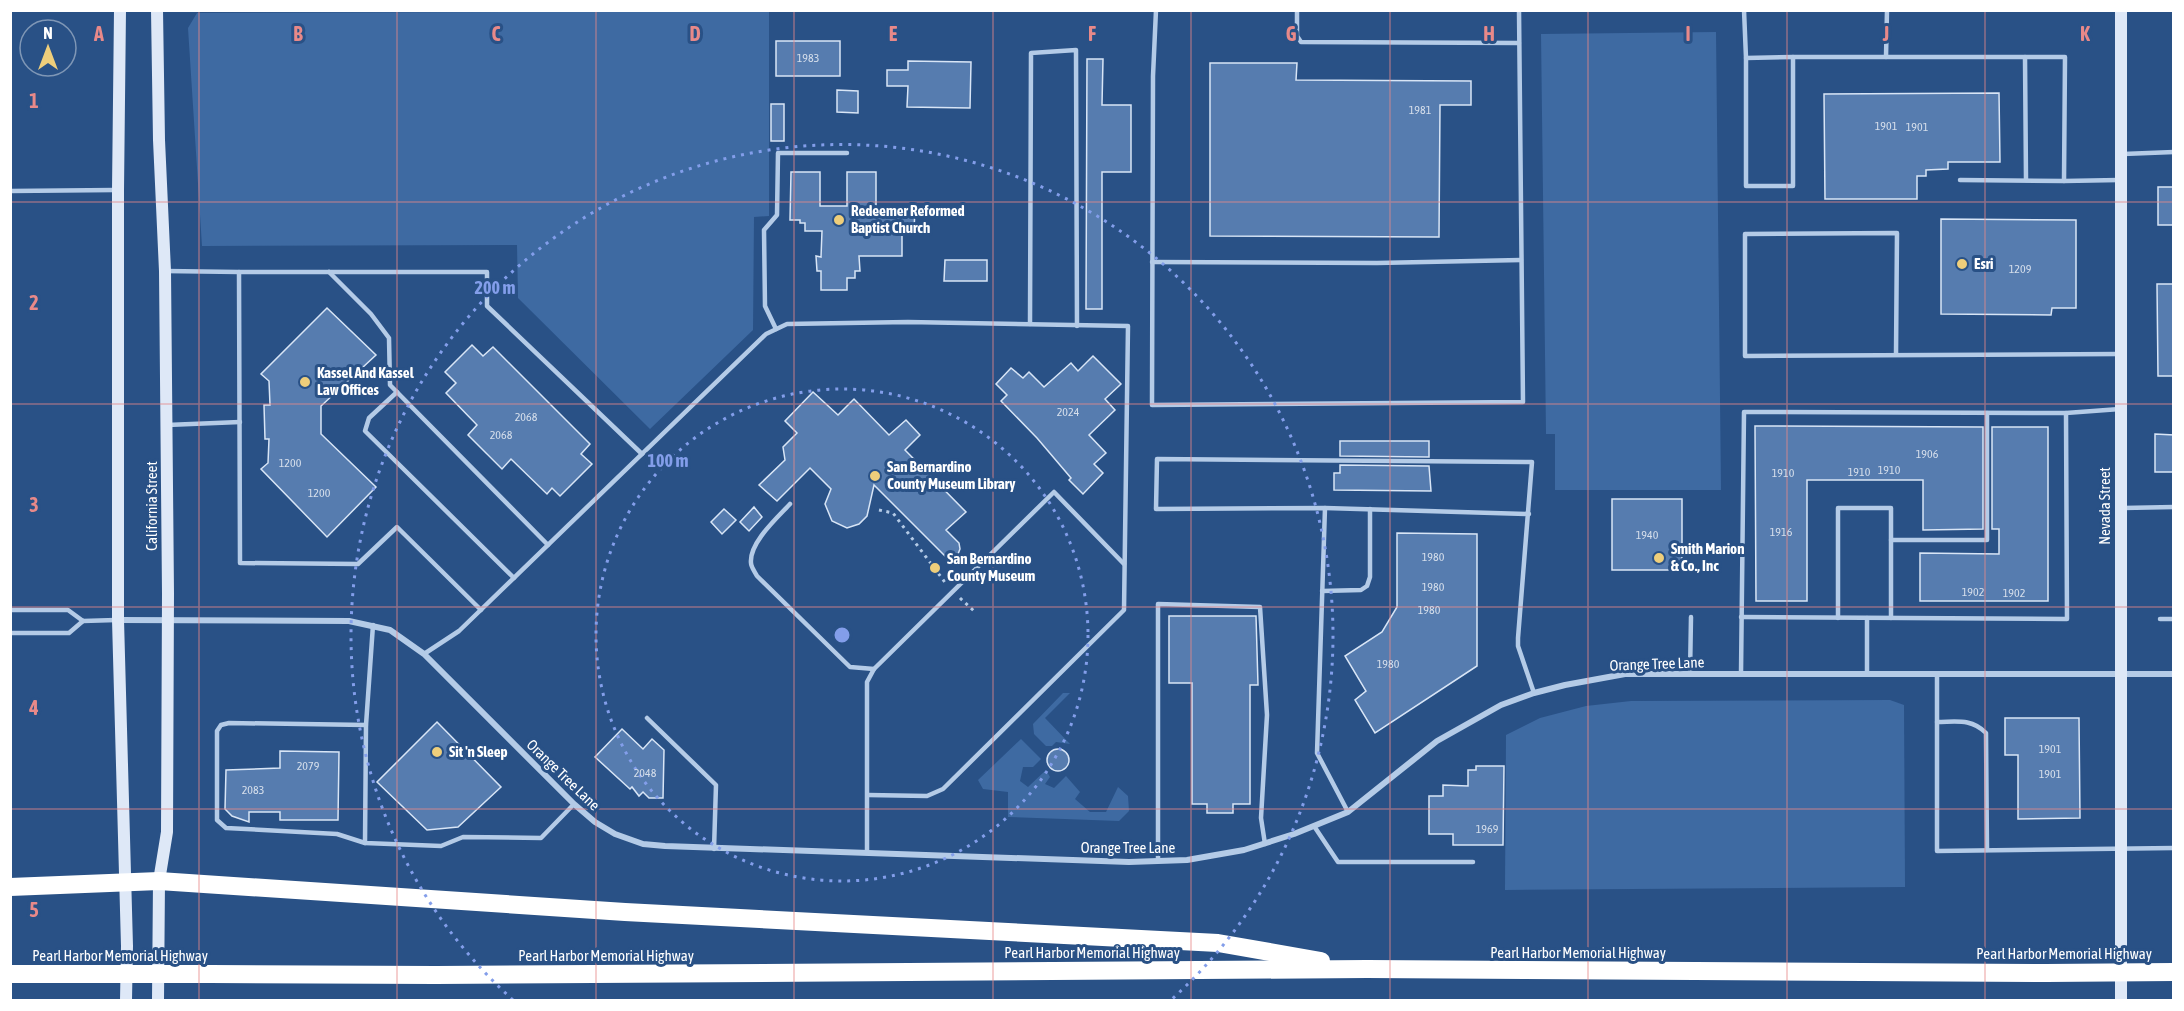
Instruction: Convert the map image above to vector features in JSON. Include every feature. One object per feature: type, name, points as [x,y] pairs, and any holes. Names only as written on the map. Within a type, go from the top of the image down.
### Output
[{"type":"highway","points":[[10,887],[159,881],[625,912],[1218,943],[1367,969]]},
{"type":"highway","name":"Pearl Harbor Memorial Highway","points":[[10,974],[436,975],[1367,969],[2174,972]]},
{"type":"main road","points":[[120,10],[118,620],[126,1000]]},
{"type":"main road","name":"California Street","points":[[157,10],[159,140],[165,271],[168,620],[167,832],[159,881],[158,1000]]},
{"type":"main road","name":"Nevada Street","points":[[2121,10],[2121,1000]]},
{"type":"street","name":"Orange Tree Lane","points":[[118,620],[349,621],[390,630],[424,654],[574,804],[595,822],[615,834],[643,844],[714,849],[1158,861],[1187,860],[1244,850],[1348,812],[1437,741],[1501,705],[1576,682],[1625,674],[2174,674]]},
{"type":"lane","points":[[1156,10],[1153,76],[1152,405],[1522,402],[1519,10]]},
{"type":"lane","points":[[1297,10],[1297,36],[1301,42],[1519,43]]},
{"type":"lane","points":[[1744,10],[1746,186],[1793,186],[1793,57]]},
{"type":"lane","points":[[1886,57],[1887,10]]},
{"type":"lane","points":[[1030,324],[1031,53],[1076,50],[1077,326]]},
{"type":"lane","points":[[2025,57],[2026,180]]},
{"type":"lane","points":[[1746,58],[2065,57],[2064,181]]},
{"type":"lane","points":[[2120,154],[2174,152]]},
{"type":"lane","points":[[776,329],[765,306],[764,230],[777,215],[778,153],[847,153]]},
{"type":"lane","points":[[1960,180],[2120,180]]},
{"type":"lane","points":[[10,192],[118,190]]},
{"type":"lane","points":[[1896,355],[1897,233],[1745,234],[1745,356],[2120,354]]},
{"type":"lane","points":[[1152,262],[1377,263],[1521,260]]},
{"type":"lane","points":[[165,271],[487,272],[488,306],[642,454]]},
{"type":"lane","points":[[239,272],[240,563],[358,564],[397,526],[481,610]]},
{"type":"lane","points":[[329,272],[371,314],[389,338],[390,385],[548,545]]},
{"type":"lane","points":[[424,654],[459,631],[766,334],[776,329],[787,324],[908,322],[1128,326],[1124,610],[943,789],[927,796],[868,795]]},
{"type":"lane","points":[[397,392],[369,418],[365,431],[514,578]]},
{"type":"lane","points":[[1741,674],[1744,412],[2066,413],[2120,409]]},
{"type":"lane","points":[[1891,540],[1987,540],[1987,413]]},
{"type":"lane","points":[[1741,617],[2067,619],[2066,413]]},
{"type":"lane","points":[[167,425],[240,422]]},
{"type":"lane","points":[[1529,514],[1325,508],[1156,509],[1157,459],[1532,462],[1529,514],[1518,646],[1534,693]]},
{"type":"lane","points":[[867,853],[867,682],[874,669],[1053,492],[1124,564]]},
{"type":"lane","points":[[790,504],[756,543],[752,552],[751,564],[757,576],[850,667],[874,669]]},
{"type":"lane","points":[[2120,508],[2174,507]]},
{"type":"lane","points":[[1325,508],[1317,753],[1348,812]]},
{"type":"lane","points":[[1838,618],[1838,508],[1891,508],[1891,618]]},
{"type":"lane","points":[[1322,591],[1361,590],[1367,586],[1370,578],[1370,509]]},
{"type":"lane","points":[[1158,861],[1158,604],[1260,607],[1267,715],[1261,818],[1265,844]]},
{"type":"lane","points":[[10,610],[68,610],[83,621],[118,620]]},
{"type":"lane","points":[[1690,617],[1690,674]]},
{"type":"lane","points":[[1867,618],[1867,673]]},
{"type":"lane","points":[[2160,619],[2174,619]]},
{"type":"lane","points":[[10,633],[69,633],[83,621]]},
{"type":"lane","points":[[365,843],[366,725],[372,626]]},
{"type":"lane","points":[[1937,673],[1937,851],[2174,848]]},
{"type":"lane","points":[[647,718],[716,785],[714,849]]},
{"type":"lane","points":[[1937,722],[1968,722],[1978,725],[1986,733],[1987,850]]},
{"type":"lane","points":[[366,725],[229,723],[221,725],[217,731],[217,820],[226,828],[337,834],[365,843],[441,846],[463,837],[541,838],[574,804]]},
{"type":"lane","points":[[1314,826],[1338,862],[1473,862]]},
{"type":"path","points":[[879,510],[893,513],[953,591],[974,611]]},
{"type":"shaded area","points":[[769,11],[769,216],[754,217],[753,330],[650,429],[518,298],[517,245],[202,246],[188,28],[197,13]]},
{"type":"shaded area","points":[[1716,32],[1721,490],[1555,490],[1555,434],[1546,434],[1541,34]]},
{"type":"shaded area","points":[[1063,693],[1070,693],[1045,718],[1070,744],[1056,742],[1052,746],[1046,746],[1034,734],[1033,724]]},
{"type":"shaded area","points":[[1890,700],[1904,705],[1905,887],[1505,890],[1506,735],[1540,718],[1586,706],[1631,701]]},
{"type":"shaded area","points":[[1021,739],[1041,759],[1033,767],[1023,767],[1020,781],[1028,787],[1046,770],[1050,777],[1045,784],[1054,788],[1066,776],[1080,792],[1075,799],[1090,812],[1106,812],[1118,787],[1128,796],[1129,811],[1119,821],[1008,817],[1008,792],[983,789],[978,780]]},
{"type":"building","points":[[776,41],[840,41],[840,76],[776,76]]},
{"type":"building","points":[[1087,59],[1103,59],[1102,105],[1131,105],[1131,172],[1102,172],[1102,309],[1086,309]]},
{"type":"building","points":[[908,61],[971,62],[970,108],[907,107],[908,86],[887,86],[887,70],[908,70]]},
{"type":"building","points":[[1210,63],[1297,63],[1296,80],[1471,81],[1471,105],[1440,105],[1439,237],[1210,236]]},
{"type":"building","points":[[837,90],[858,91],[858,113],[837,112]]},
{"type":"building","points":[[1999,93],[2000,162],[1948,162],[1948,169],[1926,170],[1926,176],[1917,176],[1917,199],[1825,199],[1824,94]]},
{"type":"building","points":[[771,104],[784,104],[784,141],[771,141]]},
{"type":"building","points":[[791,172],[820,172],[820,206],[847,206],[847,172],[876,172],[876,207],[915,207],[914,232],[902,232],[902,256],[859,256],[860,271],[855,271],[855,278],[847,278],[847,290],[821,290],[821,271],[817,271],[816,256],[821,257],[822,231],[805,231],[805,223],[800,223],[800,220],[790,220]]},
{"type":"building","points":[[2158,187],[2174,187],[2174,225],[2158,225]]},
{"type":"building","points":[[1941,219],[2076,220],[2076,308],[2052,308],[2051,315],[1941,314]]},
{"type":"building","points":[[945,260],[987,260],[987,281],[944,281]]},
{"type":"building","points":[[2157,284],[2174,284],[2174,376],[2158,376]]},
{"type":"building","points":[[327,308],[376,355],[321,406],[321,434],[376,487],[327,537],[261,469],[268,463],[269,439],[265,439],[264,405],[270,405],[269,381],[261,374]]},
{"type":"building","points":[[472,345],[483,356],[493,347],[590,444],[581,454],[592,464],[560,496],[552,488],[547,494],[511,459],[502,469],[468,435],[477,425],[446,393],[456,383],[445,372]]},
{"type":"building","points":[[1093,356],[1121,384],[1105,399],[1115,410],[1089,435],[1106,453],[1094,464],[1103,473],[1083,494],[1069,480],[1071,478],[1037,438],[1001,401],[1007,395],[996,384],[1011,368],[1023,378],[1029,372],[1044,387],[1071,363],[1078,371]]},
{"type":"building","name":"San Bernardino County Museum Library","points":[[813,392],[838,415],[854,399],[889,435],[906,420],[920,435],[905,450],[966,512],[946,530],[959,543],[958,554],[953,558],[947,558],[874,485],[867,516],[859,524],[847,528],[832,521],[825,504],[831,489],[810,468],[777,501],[759,485],[785,460],[783,447],[797,433],[785,421]]},
{"type":"building","points":[[1755,426],[1983,427],[1983,529],[1923,530],[1923,480],[1807,480],[1807,601],[1756,601]]},
{"type":"building","points":[[1992,427],[2048,427],[2048,601],[1920,601],[1920,553],[1999,554],[1999,529],[1992,529]]},
{"type":"building","points":[[2155,434],[2174,435],[2174,472],[2155,472]]},
{"type":"building","points":[[1340,441],[1429,441],[1429,457],[1340,456]]},
{"type":"building","points":[[1340,465],[1429,466],[1431,491],[1334,490],[1334,473],[1340,473]]},
{"type":"building","points":[[1612,499],[1682,499],[1682,570],[1612,570]]},
{"type":"building","points":[[754,507],[762,517],[749,531],[740,522]]},
{"type":"building","points":[[724,509],[736,520],[722,534],[711,522]]},
{"type":"building","points":[[1397,533],[1477,534],[1477,666],[1375,733],[1355,700],[1366,691],[1345,656],[1382,632],[1397,607]]},
{"type":"building","points":[[1169,616],[1256,616],[1258,685],[1250,685],[1250,804],[1233,804],[1233,813],[1207,813],[1207,804],[1192,804],[1192,683],[1169,683]]},
{"type":"building","points":[[2005,718],[2079,718],[2080,818],[2018,819],[2018,755],[2005,755]]},
{"type":"building","name":"Sit 'n Sleep","points":[[437,722],[501,787],[458,827],[427,830],[377,782]]},
{"type":"building","points":[[622,729],[643,749],[652,739],[664,750],[663,798],[649,798],[643,792],[639,796],[632,787],[630,789],[595,757]]},
{"type":"building","points":[[1058,749],[1066,752],[1069,760],[1066,768],[1058,771],[1050,768],[1047,760],[1050,752]]},
{"type":"building","points":[[280,751],[339,752],[338,820],[280,820],[280,812],[249,812],[249,822],[232,816],[225,809],[226,770],[280,768]]},
{"type":"building","points":[[1476,766],[1504,766],[1503,845],[1453,845],[1453,834],[1429,834],[1429,796],[1443,796],[1443,785],[1468,786],[1468,770],[1476,770]]},
{"type":"place","name":"Redeemer Reformed Baptist Church","points":[[839,220]]},
{"type":"place","name":"Esri","points":[[1962,264]]},
{"type":"place","name":"Kassel And Kassel Law Offices","points":[[305,382]]},
{"type":"place","name":"San Bernardino County Museum Library","points":[[875,476]]},
{"type":"place","name":"Smith Marion & Co., Inc","points":[[1659,558]]},
{"type":"place","name":"San Bernardino County Museum","points":[[935,568]]},
{"type":"place","name":"Sit 'n Sleep","points":[[437,752]]}]
